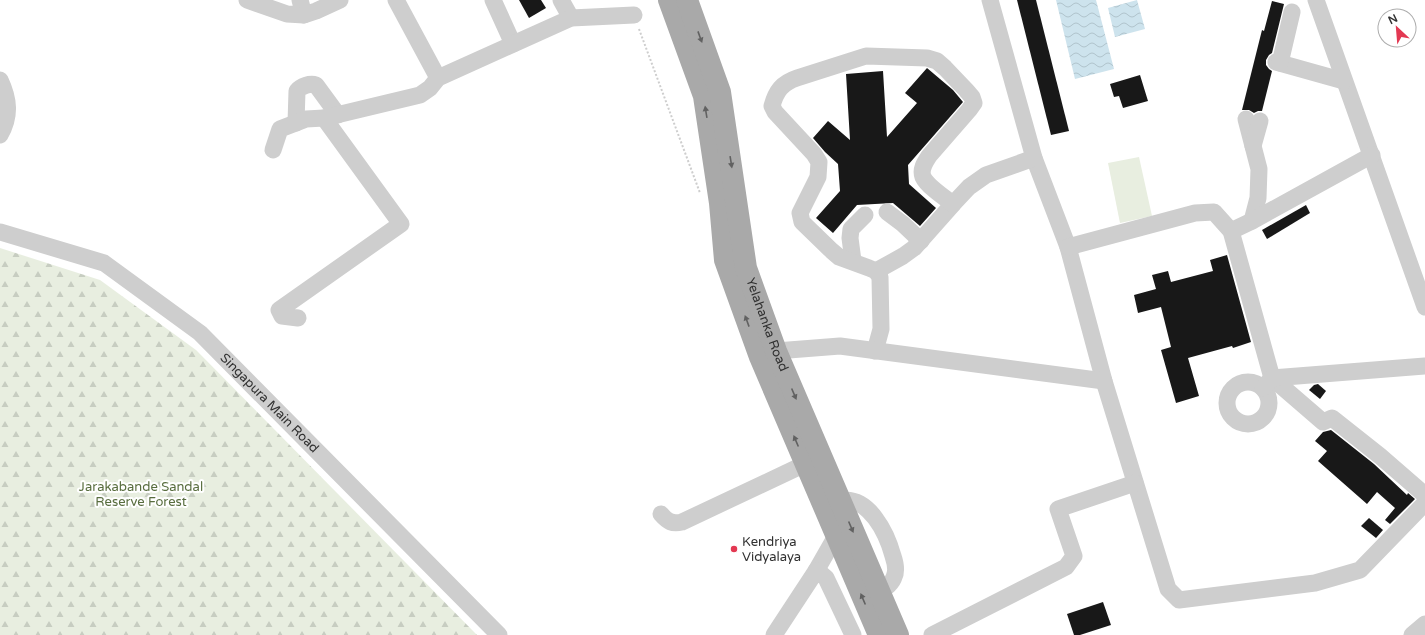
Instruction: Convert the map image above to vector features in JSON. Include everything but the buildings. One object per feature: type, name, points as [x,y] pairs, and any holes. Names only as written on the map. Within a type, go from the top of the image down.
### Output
[{"type":"main road","name":"Yelahanka Road","points":[[669,0],[704,96],[720,203],[725,260],[768,354],[840,501],[898,635]]},
{"type":"main road","name":"Yelahanka Road","points":[[687,0],[720,92],[746,268],[768,354],[805,464],[879,635]]},
{"type":"street","points":[[247,0],[287,14],[302,8],[316,11],[340,0]]},
{"type":"street","points":[[396,0],[438,78]]},
{"type":"street","points":[[492,0],[513,44]]},
{"type":"street","points":[[561,0],[571,18]]},
{"type":"street","points":[[990,0],[1034,158],[1068,247],[1104,381],[1168,589],[1180,600],[1315,583],[1360,570],[1425,503]]},
{"type":"street","points":[[1316,0],[1425,307]]},
{"type":"street","points":[[1292,12],[1278,63],[1344,81]]},
{"type":"street","points":[[273,150],[280,129],[306,119],[331,117],[420,95],[430,88],[438,78],[571,18],[634,15]]},
{"type":"street","points":[[875,351],[882,329],[880,277],[876,271],[840,257],[802,222],[800,213],[818,177],[819,162],[814,154],[772,106],[781,87],[788,81],[866,56],[927,58],[937,61],[966,90],[972,97],[974,103],[928,156],[922,169],[923,176],[929,184],[953,204]]},
{"type":"street","points":[[0,80],[5,90],[8,111],[2,126]]},
{"type":"street","points":[[296,123],[297,91],[300,88],[312,84],[316,85],[331,117],[401,224],[279,310],[282,316],[298,318]]},
{"type":"street","points":[[1252,221],[1258,198],[1259,169],[1253,146],[1253,120]]},
{"type":"street","points":[[1231,231],[1372,155]]},
{"type":"street","points":[[876,271],[903,256],[921,241],[969,187],[986,175],[1034,158]]},
{"type":"street","points":[[887,212],[896,217],[921,241]]},
{"type":"street","points":[[1068,247],[1195,213],[1214,212],[1231,231],[1267,383],[1323,422],[1332,418],[1380,456],[1425,495]]},
{"type":"street","points":[[853,262],[850,238],[851,229],[865,214]]},
{"type":"street","name":"Singapura Main Road","points":[[0,232],[104,263],[200,333],[499,635]]},
{"type":"street","points":[[768,354],[840,346],[1104,381]]},
{"type":"street","points":[[1267,383],[1425,366]]},
{"type":"street","points":[[661,514],[674,524],[682,522],[805,464]]},
{"type":"street","points":[[932,635],[1066,568],[1074,556],[1058,509],[1135,483]]},
{"type":"street","points":[[774,635],[816,571],[836,536]]},
{"type":"street","points":[[816,571],[826,578],[853,635]]},
{"type":"path","points":[[634,15],[700,193]]},
{"type":"green space","points":[[1139,157],[1152,216],[1120,223],[1108,163]]},
{"type":"green space","name":"Jarakabande Sandal Reserve Forest","points":[[0,248],[100,280],[196,350],[477,635],[0,635]]},
{"type":"water","points":[[1056,0],[1096,0],[1114,69],[1075,79]]},
{"type":"water","points":[[1137,0],[1145,29],[1115,37],[1108,8]]},
{"type":"place","name":"Kendriya Vidyalaya","points":[[734,549]]}]
